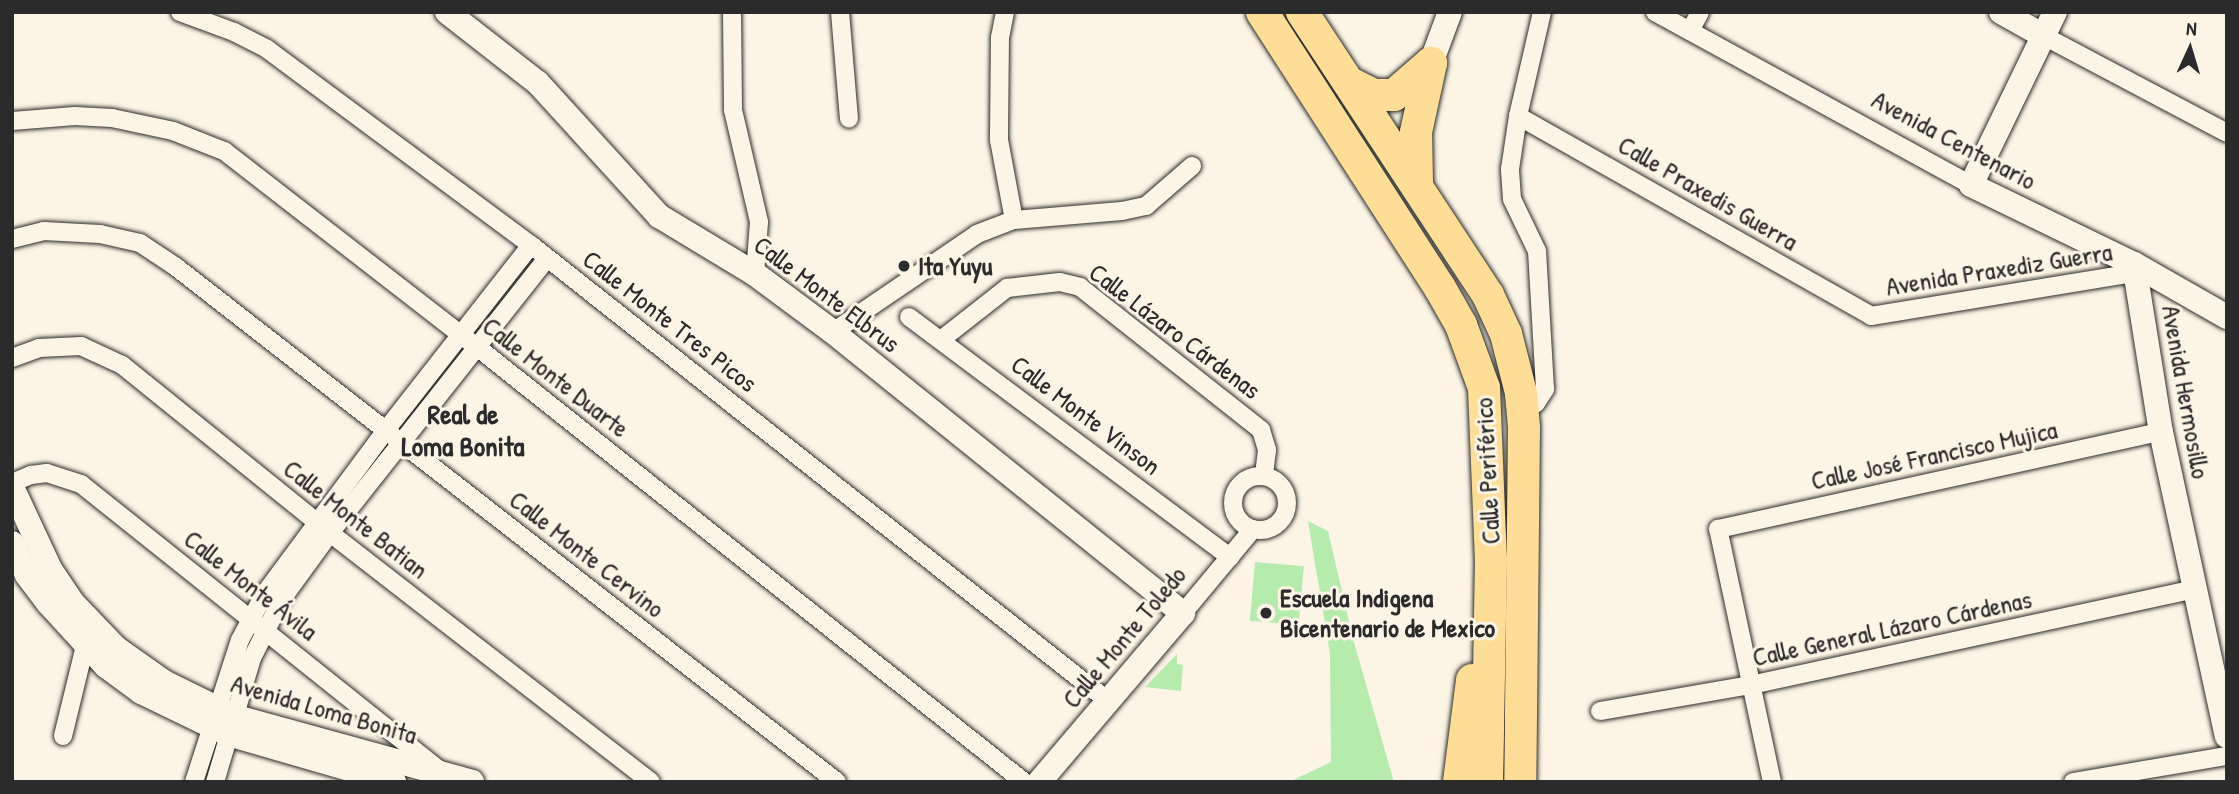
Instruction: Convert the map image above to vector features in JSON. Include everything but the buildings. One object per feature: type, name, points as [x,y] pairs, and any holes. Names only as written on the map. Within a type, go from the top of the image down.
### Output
[{"type":"highway","name":"Calle Periférico","points":[[1262,12],[1390,205],[1461,325],[1484,388],[1491,587],[1487,782]]},
{"type":"highway","name":"Calle Periférico","points":[[1302,12],[1352,83],[1496,309],[1514,363],[1523,412],[1520,782]]},
{"type":"highway","points":[[1352,83],[1374,96],[1394,95],[1431,63]]},
{"type":"highway","points":[[1418,187],[1415,139],[1431,63]]},
{"type":"highway","points":[[1459,782],[1473,667],[1491,587]]},
{"type":"street","name":"Calle Monte Tres Picos","points":[[180,12],[234,32],[267,49],[531,245],[1108,701]]},
{"type":"street","name":"Calle Monte Elbrus","points":[[447,12],[537,83],[659,216],[755,274],[833,332],[1183,613]]},
{"type":"street","points":[[732,12],[733,110],[759,222],[755,274]]},
{"type":"street","points":[[840,12],[849,119]]},
{"type":"street","points":[[1004,12],[1000,37],[999,140],[1014,220]]},
{"type":"street","points":[[1431,63],[1450,12]]},
{"type":"street","points":[[1523,412],[1536,402],[1545,389],[1538,251],[1512,199],[1510,184],[1518,116],[1542,12]]},
{"type":"street","name":"Avenida Centenario","points":[[1655,12],[1971,185],[2227,317]]},
{"type":"street","points":[[1690,31],[1700,12]]},
{"type":"street","points":[[2001,12],[2227,133]]},
{"type":"street","points":[[1971,185],[2055,12]]},
{"type":"street","name":"Calle Monte Duarte","points":[[12,121],[75,116],[112,118],[173,131],[224,151],[462,335],[1024,782]]},
{"type":"street","name":"Calle Praxedis Guerra","points":[[1518,116],[1871,316]]},
{"type":"street","points":[[833,332],[977,234],[1014,220],[1122,211],[1146,206],[1192,166]]},
{"type":"street","name":"Calle Monte Cervino","points":[[12,239],[44,230],[100,234],[140,243],[386,430],[837,782]]},
{"type":"street","points":[[194,782],[265,629],[323,528],[386,430],[531,245]]},
{"type":"street","points":[[215,782],[222,722],[250,618],[286,561],[323,528],[401,443],[547,258]]},
{"type":"street","name":"Avenida Praxediz Guerra","points":[[1871,316],[2135,269]]},
{"type":"street","name":"Avenida Hermosillo","points":[[2135,269],[2161,432],[2227,736]]},
{"type":"street","name":"Calle Lázaro Cárdenas","points":[[942,340],[1007,288],[1060,282],[1080,287],[1261,430],[1267,450],[1264,476]]},
{"type":"street","name":"Calle Monte Vinson","points":[[909,317],[1230,556]]},
{"type":"street","name":"Calle Monte Batian","points":[[12,358],[39,348],[81,346],[122,365],[323,528],[651,782]]},
{"type":"street","name":"Calle José Francisco Mujica","points":[[1751,685],[1718,528],[2161,432]]},
{"type":"street","name":"Calle Monte Ávila","points":[[12,485],[31,475],[47,473],[81,484],[444,774]]},
{"type":"street","points":[[1264,476],[1272,478],[1285,491],[1287,509],[1278,524],[1270,528],[1253,529],[1238,519],[1233,502],[1234,493],[1246,479],[1264,476]]},
{"type":"street","name":"Avenida Loma Bonita","points":[[12,485],[50,569],[72,602],[99,632],[222,722],[472,782]]},
{"type":"street","name":"Calle Monte Toledo","points":[[1039,782],[1253,529]]},
{"type":"street","name":"Avenida Loma Bonita","points":[[12,543],[20,576],[85,646],[141,692],[394,782]]},
{"type":"street","name":"Calle General Lázaro Cárdenas","points":[[1600,711],[1751,685],[2194,589]]},
{"type":"street","points":[[63,736],[85,646]]},
{"type":"street","points":[[1751,685],[1772,782]]},
{"type":"street","points":[[2073,782],[2227,756]]},
{"type":"green space","points":[[1308,521],[1328,531],[1353,639],[1394,782],[1289,782],[1331,762],[1330,654]]},
{"type":"green space","points":[[1255,562],[1304,566],[1299,625],[1250,621]]},
{"type":"green space","points":[[1177,654],[1177,664],[1183,665],[1181,691],[1145,687]]},
{"type":"place","name":"Ita Yuyu","points":[[904,266]]},
{"type":"place","name":"Escuela Indigena Bicentenario de Mexico","points":[[1266,613]]},
{"type":"district","name":"Real de Loma Bonita","points":[[463,430]]}]
